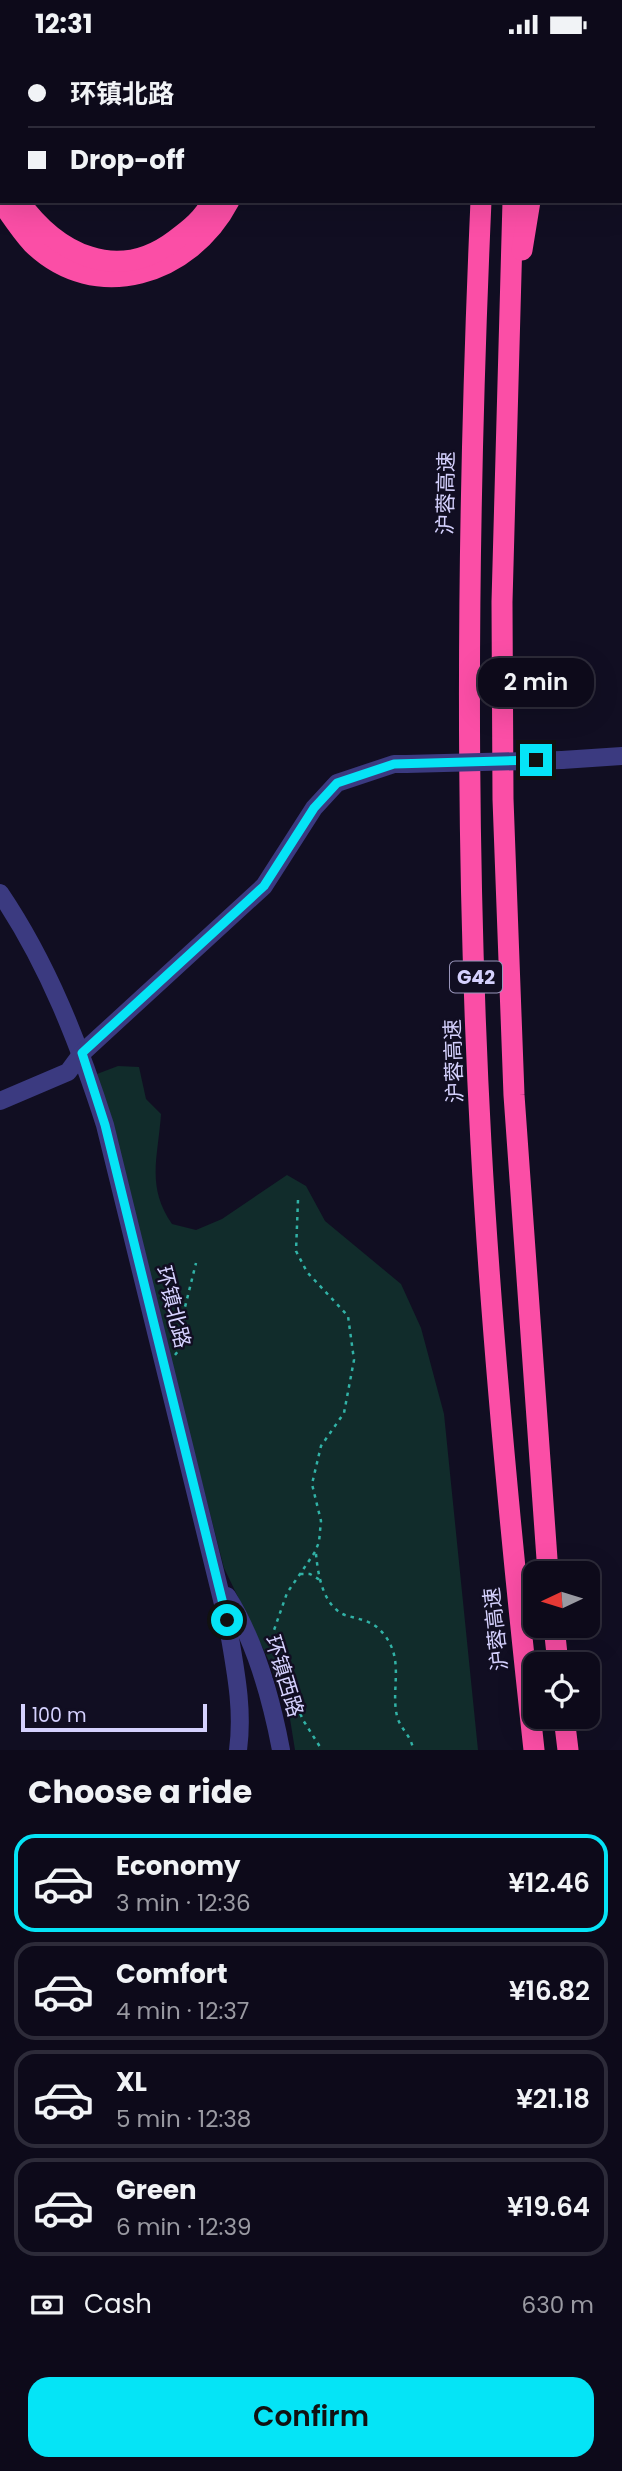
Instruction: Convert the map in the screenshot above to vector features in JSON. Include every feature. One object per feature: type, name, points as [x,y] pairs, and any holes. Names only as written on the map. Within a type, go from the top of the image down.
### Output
[{"type":"highway","points":[[2,203],[33,244],[64,264],[96,275],[133,276],[161,268],[195,246],[218,223],[228,203]]},
{"type":"highway","points":[[20,203],[36,225],[66,249],[98,259],[132,261],[156,254],[206,213],[211,203]]},
{"type":"highway","name":"沪蓉高速","points":[[481,203],[469,536],[473,888],[481,1142],[513,1558],[534,1750]]},
{"type":"highway","name":"G42","points":[[513,203],[502,602],[503,799],[514,1095],[547,1561]]},
{"type":"highway","points":[[509,328],[530,203]]},
{"type":"highway","points":[[565,1729],[568,1750]]},
{"type":"street","points":[[0,1101],[68,1072],[82,1053],[264,886],[314,808],[337,783],[394,764],[622,756]]},
{"type":"street","name":"环镇北路","points":[[0,893],[55,991],[82,1053],[105,1125],[218,1582],[239,1689],[241,1727],[238,1750]]},
{"type":"street","name":"环镇西路","points":[[218,1582],[239,1615],[250,1641],[269,1696],[281,1750]]},
{"type":"path","points":[[298,1201],[296,1239],[300,1260],[348,1316],[354,1341],[352,1379],[344,1413],[321,1446],[312,1484],[321,1521],[315,1552],[320,1580],[335,1609],[378,1627],[392,1647],[397,1671],[397,1714],[410,1736],[413,1750]]},
{"type":"path","points":[[163,1362],[182,1346],[184,1311],[196,1263]]},
{"type":"path","points":[[315,1552],[287,1593],[273,1633],[289,1661],[296,1704],[322,1750]]},
{"type":"path","points":[[300,1574],[310,1574],[320,1580]]},
{"type":"green space","points":[[118,1066],[139,1067],[146,1099],[161,1114],[156,1184],[164,1210],[172,1224],[196,1230],[222,1219],[287,1175],[306,1186],[325,1221],[401,1284],[421,1328],[444,1414],[478,1750],[295,1750],[290,1719],[269,1661],[224,1568],[97,1074]]},
{"type":"route","points":[[227,1620],[105,1125],[82,1053],[210,932],[264,886],[314,808],[337,783],[394,764],[536,760]]}]
